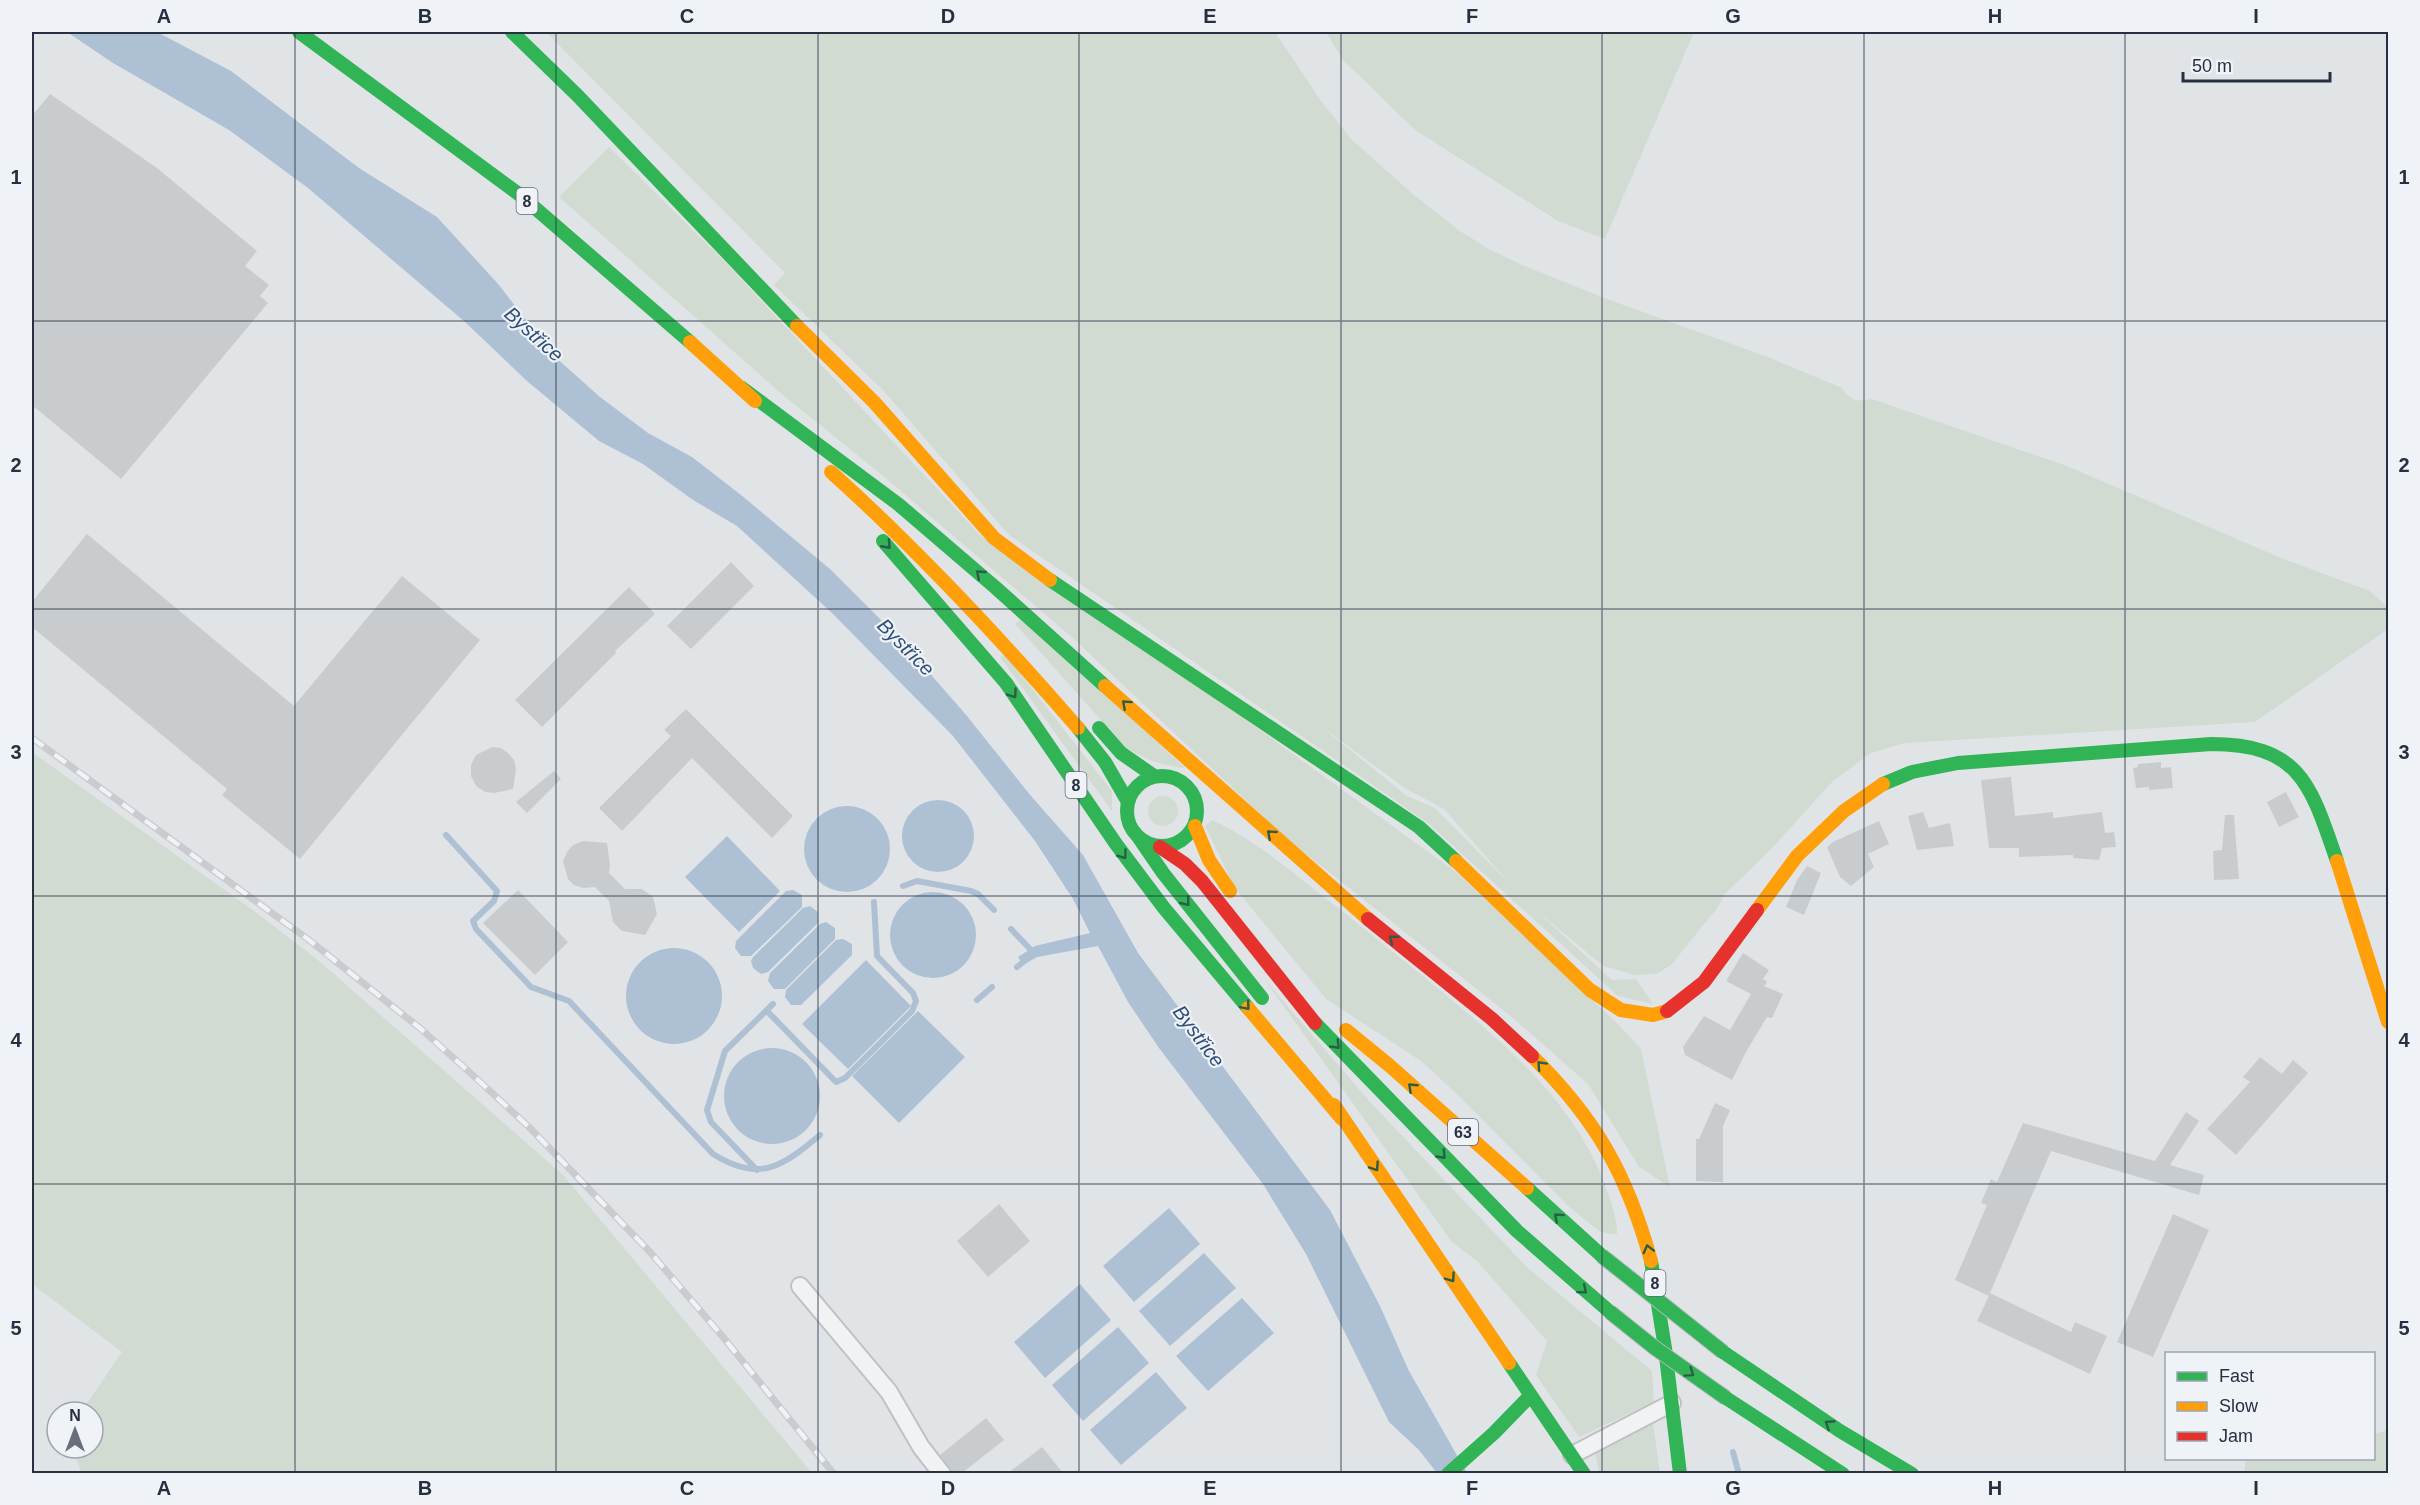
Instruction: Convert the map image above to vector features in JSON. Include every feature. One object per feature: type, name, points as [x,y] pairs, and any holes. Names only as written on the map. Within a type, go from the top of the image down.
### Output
[{"type":"main road","name":"8","points":[[299,32],[520,195],[637,294],[742,388],[809,453],[999,674],[1147,886],[1342,1119],[1584,1473]]},
{"type":"main road","points":[[512,32],[577,96],[770,299],[874,402],[994,538],[1045,577],[1419,827],[1491,892],[1590,990],[1621,1010],[1653,1015],[1667,1011],[1704,982],[1797,856],[1844,811],[1888,781],[1912,772],[1958,763],[2239,744],[2272,753],[2287,763],[2313,798],[2354,911],[2388,1022]]},
{"type":"main road","name":"8","points":[[742,388],[880,489],[939,538],[1362,915],[1477,1005],[1515,1039],[1580,1109],[1607,1148],[1636,1207],[1646,1240],[1654,1278],[1680,1473]]},
{"type":"main road","points":[[825,450],[963,580]]},
{"type":"main road","points":[[809,453],[910,544],[985,621],[1109,767],[1128,802],[1129,825],[1163,873],[1270,1010]]},
{"type":"main road","points":[[1088,716],[1121,753],[1154,777]]},
{"type":"main road","points":[[1128,802],[1135,788],[1142,781],[1154,777],[1169,777],[1184,783],[1202,807],[1195,826],[1178,844],[1160,847],[1139,838]]},
{"type":"main road","points":[[1195,826],[1209,860],[1238,902]]},
{"type":"main road","points":[[1251,835],[1324,890],[1362,915]]},
{"type":"main road","name":"63","points":[[1160,847],[1185,864],[1202,881],[1315,1023],[1517,1231],[1655,1348],[1726,1398],[1843,1473]]},
{"type":"main road","name":"63","points":[[1338,1023],[1390,1066],[1602,1256],[1723,1352],[1804,1408],[1878,1455],[1912,1473]]},
{"type":"main road","points":[[1284,1029],[1314,1071],[1342,1119]]},
{"type":"main road","points":[[1448,1473],[1530,1396]]},
{"type":"street","points":[[800,1286],[889,1392],[921,1447],[942,1473]]},
{"type":"street","points":[[1572,1455],[1672,1403]]},
{"type":"shaded area","points":[[546,32],[1275,32],[1321,101],[1352,140],[1414,195],[1460,231],[1489,249],[1522,265],[1607,299],[1768,357],[1842,388],[1848,396],[1855,400],[1872,399],[2067,466],[2281,558],[2370,591],[2388,608],[2388,629],[2255,722],[1905,743],[1871,753],[1833,781],[1772,848],[1724,895],[1718,907],[1671,965],[1656,974],[1635,975],[1603,966],[1537,911],[1612,980],[1636,979],[1653,1004],[1618,996],[1428,823],[1009,535],[882,389],[774,285],[785,273]],"holes":[[[1318,724],[1406,789],[1444,809],[1510,884],[1435,808],[1407,796]]]},
{"type":"shaded area","points":[[1326,32],[1694,32],[1605,239],[1558,221],[1415,130],[1343,60]]},
{"type":"shaded area","points":[[609,147],[726,263],[983,538],[1246,720],[1456,872],[1620,1026],[1641,1049],[1670,1187],[1639,1167],[1588,1084],[1513,1018],[1285,837],[1075,640],[882,475],[784,396],[559,197]]},
{"type":"shaded area","points":[[1023,617],[1185,768],[1168,766],[1125,747],[1015,624]]},
{"type":"shaded area","points":[[1005,654],[1112,791],[1112,811],[1000,657]]},
{"type":"shaded area","points":[[32,752],[254,911],[318,960],[563,1175],[812,1473],[82,1473],[76,1460],[105,1460],[105,1400],[89,1400],[122,1352],[32,1284]]},
{"type":"shaded area","points":[[1163,796],[1169,797],[1177,805],[1177,817],[1169,825],[1163,826],[1157,825],[1149,817],[1148,811],[1149,805],[1157,797]]},
{"type":"shaded area","points":[[1212,820],[1245,838],[1293,872],[1484,1027],[1535,1076],[1578,1131],[1595,1161],[1613,1209],[1617,1234],[1599,1231],[1568,1206],[1421,1061],[1326,999],[1235,888],[1205,826]]},
{"type":"shaded area","points":[[1265,980],[1371,1103],[1528,1268],[1652,1371],[1654,1402],[1579,1437],[1536,1375],[1547,1341],[1477,1261],[1452,1242]]},
{"type":"shaded area","points":[[1653,1423],[1660,1473],[1599,1473],[1595,1451]]},
{"type":"shaded area","points":[[2388,1430],[2388,1473],[2244,1473],[2246,1460],[2375,1460],[2375,1434]]},
{"type":"water","name":"Bystřice","points":[[67,32],[157,32],[231,71],[359,168],[437,217],[499,285],[553,355],[600,397],[648,433],[692,457],[741,495],[830,569],[899,638],[1083,855],[1138,953],[1330,1210],[1380,1306],[1409,1371],[1467,1473],[1437,1473],[1419,1450],[1389,1422],[1306,1254],[1263,1184],[1159,1048],[1128,1002],[1098,946],[1037,957],[1023,965],[1018,957],[1035,946],[1090,933],[1073,899],[1035,841],[953,736],[832,613],[737,526],[693,500],[643,464],[599,441],[527,381],[465,322],[308,188],[229,130],[113,63]]},
{"type":"water","points":[[938,800],[958,806],[968,816],[974,836],[968,856],[958,866],[938,872],[918,866],[908,856],[902,836],[908,816],[918,806]]},
{"type":"water","points":[[847,806],[864,809],[878,818],[887,832],[890,849],[887,866],[878,880],[864,889],[847,892],[830,889],[816,880],[807,866],[804,849],[807,832],[816,818],[830,809]]},
{"type":"water","points":[[727,836],[780,891],[739,932],[685,877]]},
{"type":"water","points":[[793,890],[802,895],[802,907],[751,956],[741,956],[735,948],[736,941],[786,891]]},
{"type":"water","points":[[933,892],[950,895],[964,904],[973,918],[976,935],[973,952],[964,966],[950,975],[933,978],[916,975],[902,966],[893,952],[890,935],[893,918],[902,904],[916,895]]},
{"type":"water","points":[[810,906],[818,912],[818,923],[768,972],[761,974],[753,968],[751,961],[753,957],[803,908]]},
{"type":"water","points":[[826,922],[835,928],[835,939],[785,989],[774,989],[768,981],[770,973],[820,924]]},
{"type":"water","points":[[843,939],[852,944],[852,955],[801,1005],[791,1005],[785,997],[786,990],[836,940]]},
{"type":"water","points":[[674,948],[692,952],[708,962],[718,978],[722,996],[718,1014],[708,1030],[692,1040],[674,1044],[656,1040],[640,1030],[630,1014],[626,996],[630,978],[640,962],[656,952]]},
{"type":"water","points":[[866,960],[911,1006],[848,1069],[802,1024]]},
{"type":"water","points":[[918,1011],[965,1057],[899,1123],[852,1076]]},
{"type":"water","points":[[772,1048],[790,1052],[806,1062],[816,1078],[820,1096],[816,1114],[806,1130],[790,1140],[772,1144],[754,1140],[738,1130],[728,1114],[724,1096],[728,1078],[738,1062],[754,1052]]},
{"type":"water","points":[[1169,1208],[1200,1244],[1134,1302],[1103,1266]]},
{"type":"water","points":[[1204,1253],[1236,1288],[1170,1346],[1139,1311]]},
{"type":"water","points":[[1080,1284],[1111,1320],[1045,1378],[1014,1342]]},
{"type":"water","points":[[1242,1298],[1274,1333],[1208,1391],[1176,1356]]},
{"type":"water","points":[[1118,1327],[1149,1363],[1083,1421],[1052,1385]]},
{"type":"water","points":[[1156,1372],[1187,1408],[1121,1465],[1090,1430]]},
{"type":"building","points":[[50,94],[157,168],[257,251],[245,266],[269,285],[260,296],[268,303],[121,479],[32,405],[32,116]]},
{"type":"building","points":[[87,534],[294,706],[402,576],[480,640],[300,859],[222,795],[227,789],[32,627],[32,602]]},
{"type":"building","points":[[731,562],[754,586],[691,649],[667,626]]},
{"type":"building","points":[[629,587],[655,614],[615,651],[616,653],[542,727],[515,700]]},
{"type":"building","points":[[686,709],[793,816],[772,838],[692,758],[622,831],[599,808],[671,736],[664,730]]},
{"type":"building","points":[[492,747],[501,748],[514,760],[516,769],[513,789],[494,793],[485,792],[476,786],[471,776],[471,765],[476,755]]},
{"type":"building","points":[[2161,762],[2161,768],[2171,767],[2173,788],[2149,790],[2149,787],[2136,788],[2133,768],[2138,767],[2138,764]]},
{"type":"building","points":[[554,771],[561,779],[527,813],[516,802]]},
{"type":"building","points":[[2011,777],[2015,816],[2053,812],[2053,818],[2102,812],[2105,833],[2114,832],[2116,847],[2102,848],[2099,860],[2073,858],[2073,855],[2019,857],[2019,848],[1989,848],[1981,780]]},
{"type":"building","points":[[2286,792],[2299,817],[2279,827],[2267,802]]},
{"type":"building","points":[[1923,812],[1929,828],[1950,823],[1954,846],[1917,850],[1908,816]]},
{"type":"building","points":[[2225,815],[2234,815],[2239,879],[2214,880],[2213,851],[2222,850]]},
{"type":"building","points":[[1879,821],[1889,844],[1868,854],[1874,867],[1851,886],[1840,877],[1827,847]]},
{"type":"building","points":[[583,841],[607,843],[609,873],[625,889],[642,889],[653,897],[657,914],[645,935],[622,931],[613,922],[609,901],[595,887],[583,888],[574,885],[568,879],[563,861],[573,845]]},
{"type":"building","points":[[1807,866],[1821,873],[1804,915],[1786,907],[1797,880]]},
{"type":"building","points":[[518,890],[568,942],[535,975],[483,923]]},
{"type":"building","points":[[1743,953],[1769,970],[1763,979],[1767,982],[1764,986],[1783,994],[1772,1018],[1767,1017],[1732,1080],[1685,1055],[1683,1047],[1704,1016],[1730,1030],[1751,994],[1726,981]]},
{"type":"building","points":[[2260,1057],[2282,1074],[2293,1060],[2308,1073],[2236,1155],[2207,1129],[2250,1082],[2243,1077]]},
{"type":"building","points":[[1715,1103],[1730,1110],[1723,1126],[1723,1182],[1696,1181],[1696,1139],[1699,1139]]},
{"type":"building","points":[[2186,1112],[2199,1121],[2170,1165],[2204,1175],[2199,1195],[2051,1151],[1990,1293],[2071,1332],[2075,1322],[2107,1336],[2090,1374],[1977,1321],[1989,1296],[1955,1280],[1987,1205],[1981,1203],[1991,1179],[1997,1182],[2023,1123],[2155,1161]]},
{"type":"building","points":[[999,1204],[1030,1241],[988,1277],[957,1241]]},
{"type":"building","points":[[2173,1214],[2209,1230],[2153,1357],[2117,1342]]},
{"type":"building","points":[[986,1418],[1004,1440],[962,1473],[952,1473],[940,1455]]},
{"type":"building","points":[[1042,1447],[1063,1473],[1008,1473]]},
{"type":"waterway","points":[[446,835],[497,891],[494,901],[473,921],[476,929],[531,987],[569,1001],[713,1154],[744,1168],[770,1167],[794,1156],[820,1135]]},
{"type":"waterway","points":[[903,886],[917,881],[971,891],[978,894],[994,910]]},
{"type":"waterway","points":[[767,1011],[836,1082],[845,1078],[912,1011],[916,1001],[913,993],[877,956],[874,902]]},
{"type":"waterway","points":[[1011,929],[1034,953]]},
{"type":"waterway","points":[[1017,967],[1028,958]]},
{"type":"waterway","points":[[977,1000],[992,987]]},
{"type":"waterway","points":[[757,1170],[711,1122],[707,1110],[725,1051],[773,1004]]},
{"type":"waterway","points":[[1733,1452],[1739,1474]]},
{"type":"railway","points":[[32,738],[309,940],[421,1029],[466,1069],[529,1127],[650,1252],[723,1337],[834,1474]]},
{"type":"traffic: fast","points":[[299,32],[520,195],[690,342]]},
{"type":"traffic: fast","points":[[512,32],[577,95],[797,326]]},
{"type":"traffic: fast","points":[[742,388],[898,504],[1105,686]]},
{"type":"traffic: fast","points":[[883,541],[1006,683],[1116,844],[1164,908],[1248,1008]]},
{"type":"traffic: fast","points":[[1050,580],[1419,827],[1456,861]]},
{"type":"traffic: fast","points":[[1078,728],[1105,762],[1128,802]]},
{"type":"traffic: fast","points":[[1099,728],[1121,753],[1154,776]]},
{"type":"traffic: fast","points":[[1883,784],[1912,772],[1958,763],[2211,744],[2241,746],[2265,752],[2284,761],[2298,774],[2319,811],[2337,861]]},
{"type":"traffic: fast","points":[[1155,776],[1169,776],[1182,781],[1192,791],[1197,811],[1192,831],[1182,841],[1169,846],[1155,846],[1142,841],[1132,831],[1127,818],[1127,804],[1132,791],[1142,781],[1155,776]]},
{"type":"traffic: fast","points":[[1139,838],[1163,873],[1262,998]]},
{"type":"traffic: fast","points":[[1315,1023],[1517,1231],[1610,1312]]},
{"type":"traffic: fast","points":[[1527,1188],[1602,1256]]},
{"type":"traffic: fast","points":[[1602,1256],[1723,1352]]},
{"type":"traffic: fast","points":[[1651,1261],[1665,1348],[1680,1474]]},
{"type":"traffic: fast","points":[[1610,1312],[1655,1348],[1726,1398]]},
{"type":"traffic: fast","points":[[1723,1352],[1840,1431],[1912,1474]]},
{"type":"traffic: fast","points":[[1509,1363],[1584,1474]]},
{"type":"traffic: fast","points":[[1448,1474],[1494,1433],[1530,1396]]},
{"type":"traffic: fast","points":[[1726,1398],[1843,1474]]},
{"type":"traffic: slow","points":[[797,326],[874,402],[994,538],[1050,580]]},
{"type":"traffic: slow","points":[[690,342],[755,401]]},
{"type":"traffic: slow","points":[[831,472],[959,596],[1078,728]]},
{"type":"traffic: slow","points":[[1105,686],[1368,919]]},
{"type":"traffic: slow","points":[[1757,910],[1797,856],[1844,811],[1883,784]]},
{"type":"traffic: slow","points":[[1195,826],[1209,860],[1230,891]]},
{"type":"traffic: slow","points":[[1456,861],[1590,990],[1621,1010],[1653,1015],[1667,1011]]},
{"type":"traffic: slow","points":[[2337,861],[2388,1022]]},
{"type":"traffic: slow","points":[[1248,1008],[1342,1119]]},
{"type":"traffic: slow","points":[[1346,1030],[1390,1066],[1527,1188]]},
{"type":"traffic: slow","points":[[1532,1056],[1574,1102],[1606,1150],[1631,1201],[1651,1261]]},
{"type":"traffic: slow","points":[[1334,1105],[1509,1363]]},
{"type":"traffic: jam","points":[[1160,847],[1185,864],[1202,881],[1315,1023]]},
{"type":"traffic: jam","points":[[1667,1011],[1704,982],[1757,910]]},
{"type":"traffic: jam","points":[[1368,919],[1492,1019],[1532,1056]]}]
